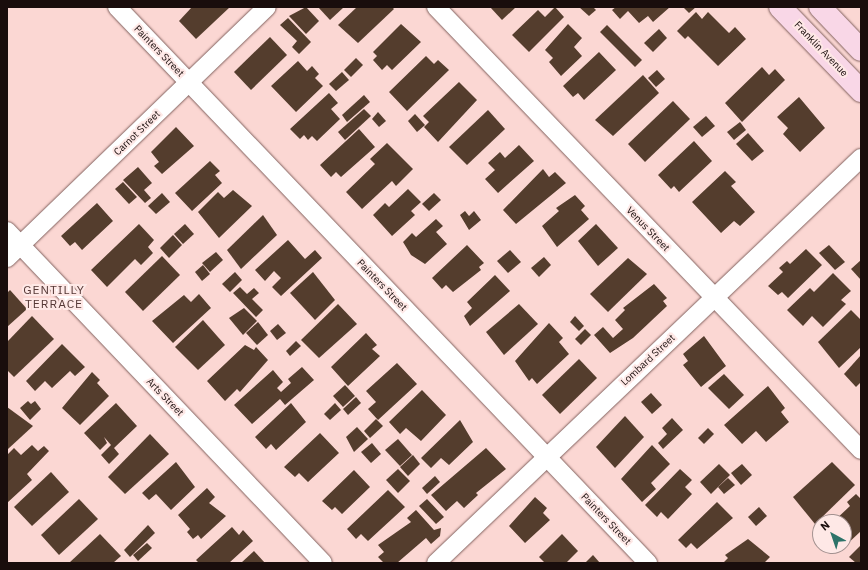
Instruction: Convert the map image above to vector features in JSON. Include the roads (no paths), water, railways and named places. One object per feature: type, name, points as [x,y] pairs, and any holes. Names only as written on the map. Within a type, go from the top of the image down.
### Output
[{"type":"street","name":"Painters Street","points":[[117,7],[648,563]]},
{"type":"street","name":"Carnot Street","points":[[7,258],[268,7]]},
{"type":"street","name":"Venus Street","points":[[436,7],[713,298],[861,450]]},
{"type":"street","name":"Franklin Avenue","points":[[780,7],[861,91]]},
{"type":"street","points":[[820,7],[861,50]]},
{"type":"street","name":"Lombard Street","points":[[436,563],[861,158]]},
{"type":"street","name":"Arts Street","points":[[7,231],[323,563]]},
{"type":"district","name":"GENTILLY TERRACE","points":[[54,297]]}]
